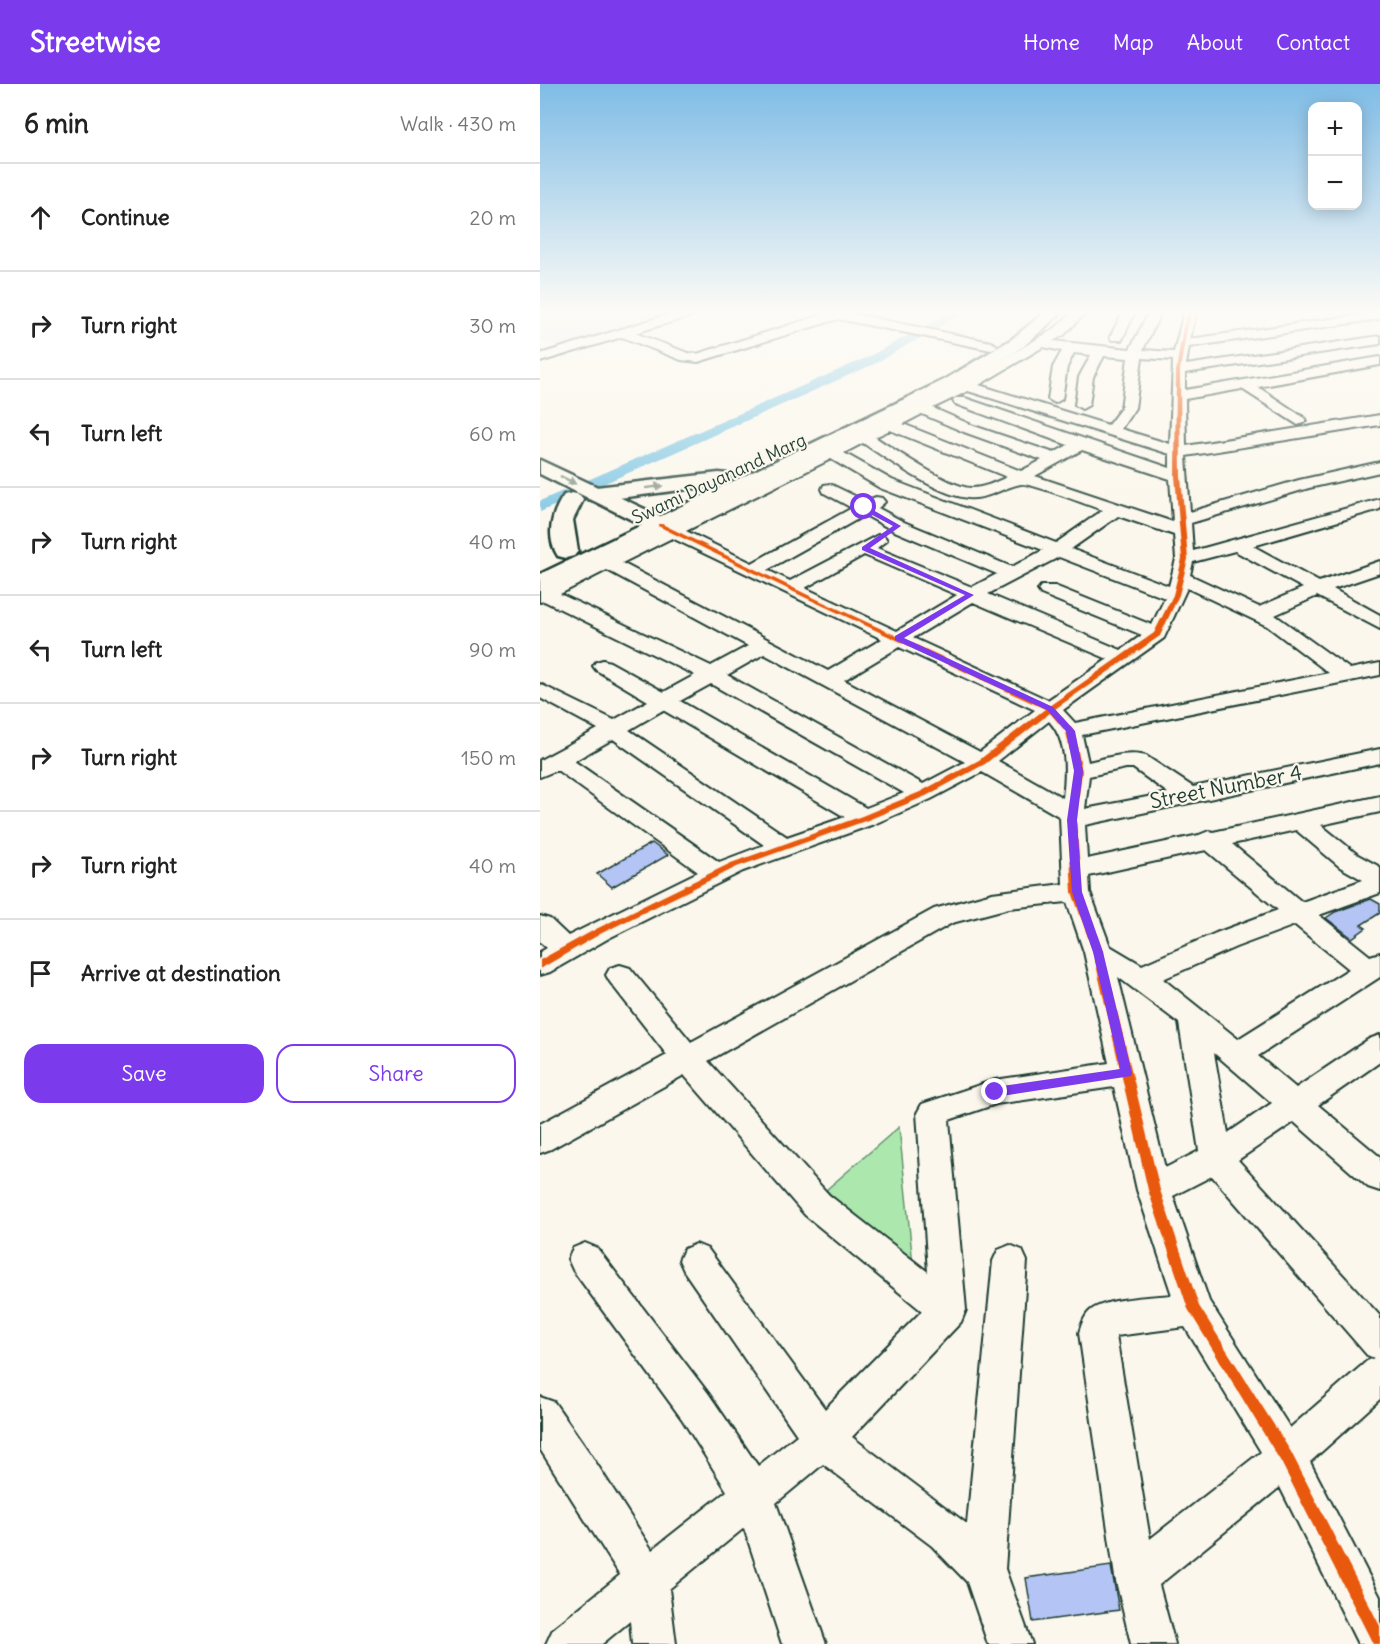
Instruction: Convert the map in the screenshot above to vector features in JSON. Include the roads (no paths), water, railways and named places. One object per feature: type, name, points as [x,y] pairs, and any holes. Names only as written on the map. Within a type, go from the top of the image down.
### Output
[{"type":"main road","name":"Swami Dayanand Marg","points":[[646,526],[719,479],[903,385]]},
{"type":"main road","name":"Swami Dayanand Marg","points":[[646,526],[949,385]]},
{"type":"main road","points":[[540,466],[596,494],[646,526]]},
{"type":"main road","points":[[596,494],[719,479]]},
{"type":"main road","points":[[540,486],[646,526]]},
{"type":"main road","points":[[566,551],[562,520],[571,499]]},
{"type":"main road","points":[[540,562],[566,551],[646,526]]},
{"type":"main road","points":[[541,591],[601,559],[646,526]]},
{"type":"street","points":[[1055,399],[1057,385]]},
{"type":"street","points":[[1082,405],[1085,385]]},
{"type":"street","points":[[1112,431],[1128,408],[1127,385]]},
{"type":"street","points":[[540,965],[717,873],[923,794],[1060,720],[1123,658],[1156,634],[1181,577],[1183,526],[1178,476],[1179,385]]},
{"type":"street","points":[[1178,396],[1240,385]]},
{"type":"street","points":[[1245,385],[1298,420]]},
{"type":"street","points":[[1072,817],[982,762],[601,559],[646,526],[831,452],[967,386],[1179,452],[1380,420]]},
{"type":"street","points":[[946,396],[1178,476]]},
{"type":"street","points":[[920,408],[969,429],[1056,459]]},
{"type":"street","points":[[890,424],[1021,477],[1115,510],[1183,526],[1305,484],[1380,467]]},
{"type":"street","points":[[863,437],[957,490],[977,494],[1021,477],[1080,444]]},
{"type":"street","points":[[831,452],[868,475],[901,490],[1056,551],[1181,577],[1260,614],[1287,630],[1347,676]]},
{"type":"street","points":[[830,489],[898,526],[1011,573]]},
{"type":"street","points":[[753,570],[864,507],[901,490]]},
{"type":"street","points":[[1181,577],[1238,545],[1380,504]]},
{"type":"street","points":[[828,680],[970,595],[1056,551],[1115,510]]},
{"type":"street","points":[[1358,510],[1380,525]]},
{"type":"street","points":[[646,526],[753,570],[898,638],[1060,720],[1380,669]]},
{"type":"street","points":[[791,588],[865,549],[898,526]]},
{"type":"street","points":[[1238,545],[1380,623]]},
{"type":"street","points":[[865,549],[1123,658]]},
{"type":"street","points":[[1260,614],[1319,588],[1380,567]]},
{"type":"street","points":[[1048,590],[1156,634]]},
{"type":"street","points":[[541,591],[713,674],[773,706],[923,794]]},
{"type":"street","points":[[717,873],[549,765],[763,646]]},
{"type":"street","points":[[603,666],[865,818]]},
{"type":"street","points":[[540,690],[614,730],[784,847]]},
{"type":"street","points":[[1060,720],[1078,771],[1072,817],[1076,881],[1098,952],[1154,1190],[1194,1309],[1286,1457],[1380,1642]]},
{"type":"street","name":"Street Number 4","points":[[1072,817],[1380,756]]},
{"type":"street","points":[[1078,771],[1126,761],[1138,761],[1186,795]]},
{"type":"street","points":[[540,1140],[943,916],[974,904],[1076,881],[1209,839],[1380,804]]},
{"type":"street","points":[[1301,822],[1349,861],[1380,878]]},
{"type":"street","points":[[1209,839],[1299,914],[1374,967],[1237,1054]]},
{"type":"street","points":[[1141,977],[1226,940],[1380,883]]},
{"type":"street","points":[[540,927],[565,950]]},
{"type":"street","points":[[1098,952],[1141,977],[1237,1054],[1380,1177]]},
{"type":"street","points":[[620,975],[687,1058],[817,1206],[948,1310]]},
{"type":"street","points":[[1192,1018],[1216,1158],[1380,1343]]},
{"type":"street","points":[[1154,1190],[1216,1158],[1380,1047]]},
{"type":"street","points":[[568,1644],[823,1439],[948,1310],[933,1113],[995,1092],[1126,1073]]},
{"type":"street","points":[[585,1259],[695,1406],[753,1495],[804,1644]]},
{"type":"street","points":[[696,1260],[823,1439],[946,1532],[984,1569]]},
{"type":"street","points":[[1010,1261],[984,1569],[1010,1644]]},
{"type":"street","points":[[1153,1644],[1136,1577],[1097,1333],[1100,1325],[1107,1320],[1194,1309]]},
{"type":"street","points":[[1136,1577],[1286,1457],[1380,1374]]},
{"type":"street","points":[[540,1416],[578,1469],[647,1580],[654,1644]]},
{"type":"waterway","points":[[540,507],[816,385]]}]
